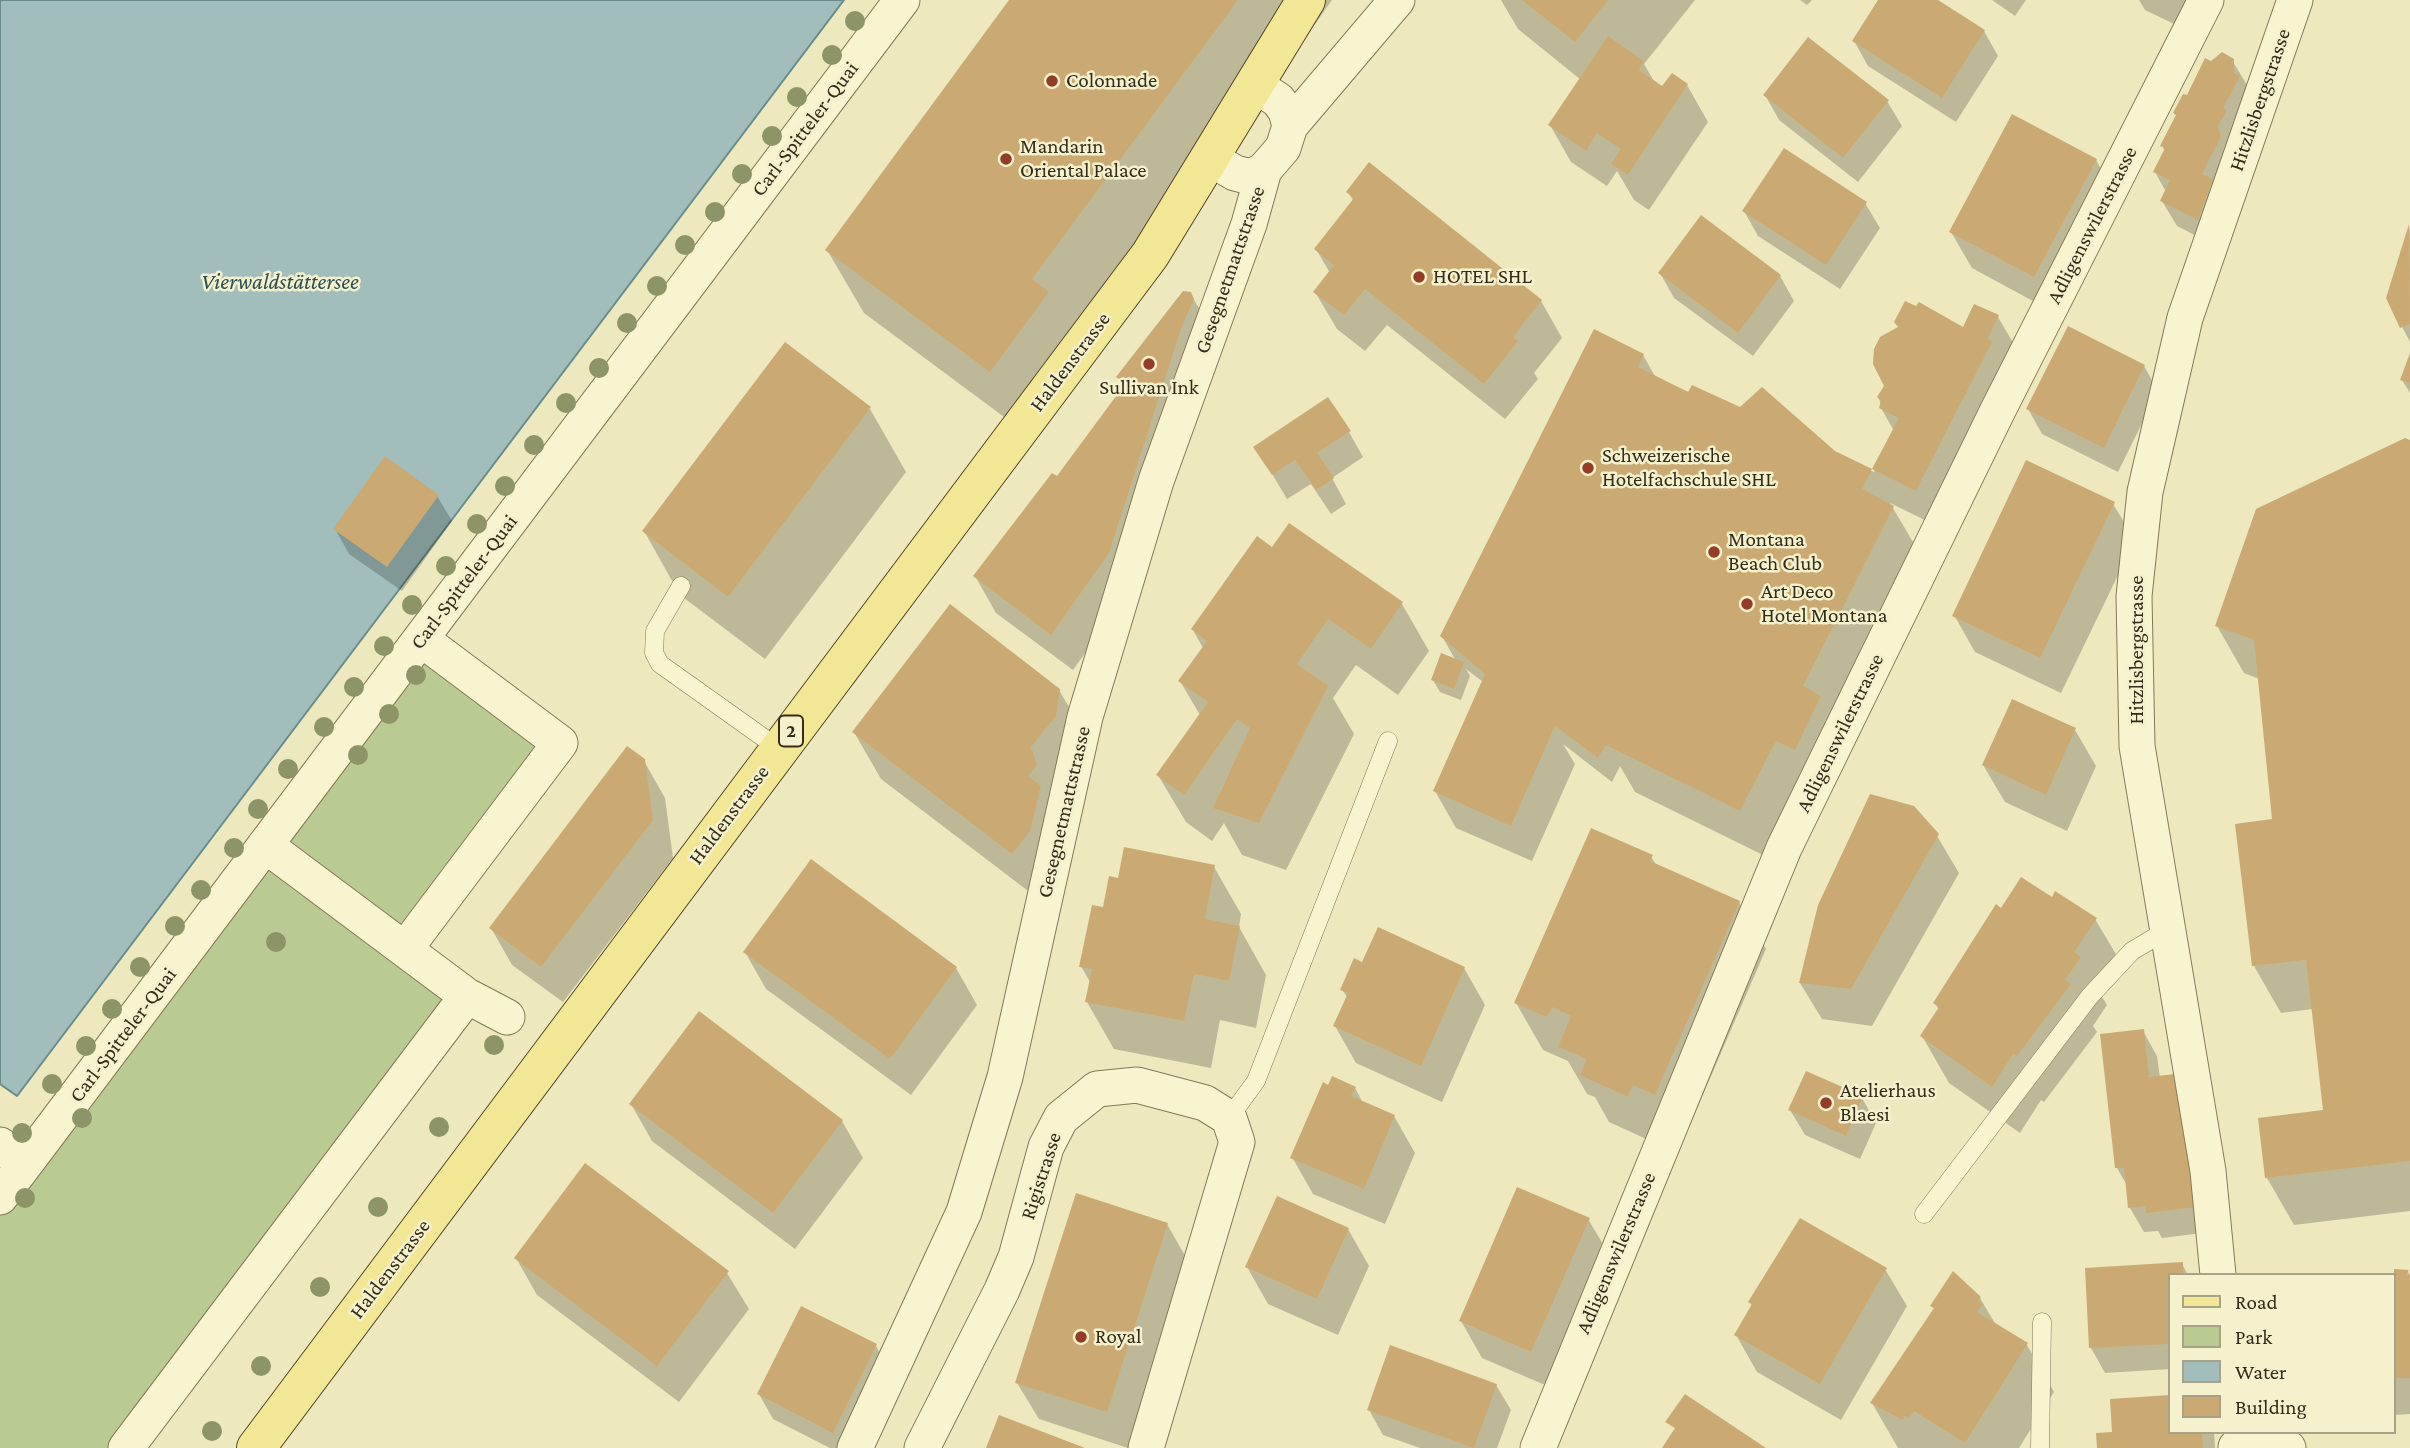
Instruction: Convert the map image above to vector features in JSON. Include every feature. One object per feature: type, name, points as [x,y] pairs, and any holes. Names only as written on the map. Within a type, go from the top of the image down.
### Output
[{"type":"main road","name":"Haldenstrasse","points":[[256,1448],[1150,255],[1307,0]]},
{"type":"street","name":"Carl-Spitteler-Quai","points":[[0,1197],[13,1155],[265,845],[902,0]]},
{"type":"street","points":[[1209,158],[1235,173],[1251,177],[1264,170],[1283,148],[1290,126],[1397,0]]},
{"type":"street","name":"Adligenswilerstrasse","points":[[1538,1448],[1784,849],[1997,412],[2206,0]]},
{"type":"street","name":"Hitzlisbergstrasse","points":[[2218,1273],[2208,1171],[2137,746],[2134,596],[2145,492],[2185,318],[2295,0]]},
{"type":"street","points":[[1255,85],[1278,100],[1286,111],[1290,126]]},
{"type":"street","name":"Gesegnetmattstrasse","points":[[855,1448],[964,1212],[1005,1077],[1085,717],[1157,481],[1249,224],[1264,170]]},
{"type":"street","points":[[405,949],[560,743],[421,639]]},
{"type":"street","points":[[265,845],[467,996],[507,1017]]},
{"type":"street","points":[[126,1448],[467,996]]},
{"type":"street","name":"Rigistrasse","points":[[922,1448],[1016,1257],[1046,1147],[1061,1118],[1097,1089],[1137,1085],[1205,1103],[1229,1118]]},
{"type":"street","points":[[1146,1448],[1237,1142],[1229,1118]]},
{"type":"street","points":[[2236,1448],[2288,1448]]},
{"type":"lane","points":[[681,586],[655,631],[654,653],[660,664],[778,748]]},
{"type":"lane","points":[[1229,1118],[1256,1081],[1388,741]]},
{"type":"lane","points":[[1924,1214],[2090,996],[2132,951],[2167,930]]},
{"type":"lane","points":[[2040,1448],[2042,1322]]},
{"type":"green space","points":[[421,639],[560,743],[405,949],[467,996],[126,1448],[0,1448],[0,1145],[25,1164]]},
{"type":"water","name":"Vierwaldstättersee","points":[[0,0],[844,0],[17,1096],[0,1084]]},
{"type":"building","name":"Mandarin Oriental Palace","points":[[1009,0],[1238,0],[1032,279],[1049,292],[990,372],[825,250]]},
{"type":"building","points":[[1522,0],[1608,0],[1575,42]]},
{"type":"building","points":[[1878,0],[1938,0],[1985,30],[1942,98],[1852,41]]},
{"type":"building","points":[[1608,36],[1644,61],[1639,70],[1662,86],[1672,73],[1688,84],[1628,175],[1611,164],[1621,149],[1597,133],[1586,151],[1548,125]]},
{"type":"building","points":[[1808,37],[1889,100],[1843,158],[1763,95]]},
{"type":"building","points":[[2222,52],[2234,59],[2234,73],[2240,76],[2223,108],[2227,110],[2218,127],[2221,137],[2202,174],[2213,179],[2198,220],[2160,201],[2170,180],[2153,172],[2165,148],[2160,146],[2183,94],[2187,95],[2205,58],[2211,61]]},
{"type":"building","points":[[2012,114],[2097,159],[2034,277],[1949,232]]},
{"type":"building","points":[[1784,148],[1867,202],[1826,265],[1742,211]]},
{"type":"building","name":"HOTEL SHL","points":[[1369,162],[1542,300],[1513,337],[1518,341],[1484,384],[1365,289],[1344,315],[1313,292],[1334,265],[1314,249],[1354,198],[1346,192]]},
{"type":"building","points":[[1701,215],[1781,275],[1738,333],[1658,273]]},
{"type":"building","points":[[2409,224],[2410,324],[2400,328],[2386,298]]},
{"type":"building","points":[[1183,291],[1191,292],[1194,299],[1182,326],[1109,553],[1051,635],[973,576],[1052,473],[1057,476],[1125,384],[1116,377]]},
{"type":"building","points":[[1905,301],[1916,306],[1919,302],[1963,327],[1974,304],[1999,315],[1988,338],[1992,342],[1916,491],[1872,469],[1899,418],[1879,408],[1881,401],[1877,397],[1884,386],[1873,364],[1874,349],[1880,337],[1898,327],[1894,322]]},
{"type":"building","points":[[2068,326],[2145,365],[2104,448],[2026,409]]},
{"type":"building","points":[[1594,329],[1644,354],[1638,367],[1688,392],[1692,385],[1740,407],[1762,387],[1835,451],[1872,469],[1862,489],[1894,506],[1803,686],[1821,696],[1795,750],[1776,741],[1740,811],[1606,745],[1598,758],[1555,726],[1511,826],[1433,791],[1485,674],[1440,636]]},
{"type":"building","points":[[785,342],[871,407],[728,597],[642,531]]},
{"type":"building","points":[[2410,353],[2410,383],[2400,380]]},
{"type":"building","points":[[1328,397],[1351,431],[1317,453],[1334,478],[1316,490],[1295,460],[1272,475],[1253,447]]},
{"type":"building","points":[[2405,438],[2410,440],[2410,1161],[2265,1178],[2258,1118],[2323,1110],[2306,960],[2252,966],[2235,824],[2272,819],[2254,640],[2215,626],[2256,509]]},
{"type":"building","points":[[385,456],[439,495],[387,567],[333,529]]},
{"type":"building","points":[[2026,460],[2115,502],[2040,658],[1952,616]]},
{"type":"building","points":[[1289,523],[1403,602],[1371,649],[1328,619],[1297,664],[1328,686],[1259,823],[1213,808],[1250,728],[1237,719],[1184,795],[1156,775],[1208,702],[1178,681],[1207,641],[1191,629],[1257,536],[1272,547]]},
{"type":"building","points":[[950,604],[1060,689],[1056,716],[1031,747],[1037,765],[1028,776],[1041,786],[1030,831],[1012,854],[852,732]]},
{"type":"building","points":[[1441,653],[1464,662],[1454,689],[1431,680]]},
{"type":"building","points":[[2012,699],[2076,728],[2046,795],[1982,765]]},
{"type":"building","points":[[627,746],[645,759],[653,820],[541,967],[489,928]]},
{"type":"building","points":[[1870,794],[1914,806],[1939,834],[1851,989],[1799,983],[1818,905]]},
{"type":"building","points":[[1591,828],[1653,855],[1650,861],[1740,901],[1655,1095],[1633,1085],[1628,1097],[1580,1075],[1587,1059],[1558,1047],[1571,1016],[1552,1007],[1547,1017],[1514,1003]]},
{"type":"building","points":[[1124,847],[1215,865],[1205,919],[1240,926],[1229,981],[1194,974],[1184,1021],[1085,1002],[1092,969],[1079,967],[1092,905],[1103,907],[1109,876],[1118,878]]},
{"type":"building","points":[[811,859],[957,967],[890,1059],[743,952]]},
{"type":"building","points":[[2021,877],[2052,897],[2055,891],[2097,918],[2074,952],[2081,957],[2065,980],[2071,984],[2017,1056],[2013,1054],[1992,1087],[1920,1036],[1939,1007],[1933,1003],[1996,904],[2001,908]]},
{"type":"building","points":[[1378,927],[1465,967],[1421,1066],[1333,1026],[1348,993],[1340,990],[1354,958],[1362,962]]},
{"type":"building","points":[[699,1011],[843,1120],[773,1213],[629,1104]]},
{"type":"building","points":[[2144,1029],[2149,1077],[2183,1073],[2197,1207],[2146,1213],[2145,1206],[2128,1208],[2124,1168],[2115,1168],[2100,1034]]},
{"type":"building","name":"Atelierhaus Blaesi","points":[[1806,1071],[1863,1096],[1846,1136],[1788,1110]]},
{"type":"building","points":[[1332,1076],[1356,1087],[1351,1096],[1395,1115],[1364,1189],[1290,1158],[1323,1082],[1328,1085]]},
{"type":"building","points":[[585,1163],[729,1271],[657,1366],[514,1258]]},
{"type":"building","points":[[1517,1187],[1590,1218],[1531,1352],[1459,1321]]},
{"type":"building","name":"Royal","points":[[1076,1193],[1168,1223],[1107,1412],[1015,1383]]},
{"type":"building","points":[[1277,1196],[1349,1228],[1317,1299],[1245,1267]]},
{"type":"building","points":[[1800,1218],[1887,1268],[1820,1384],[1734,1335],[1752,1304],[1748,1302]]},
{"type":"building","points":[[2183,1262],[2183,1273],[2168,1273],[2168,1344],[2089,1348],[2085,1268]]},
{"type":"building","points":[[2394,1269],[2409,1270],[2406,1275],[2410,1275],[2410,1378],[2396,1378]]},
{"type":"building","points":[[1953,1271],[1981,1297],[1978,1301],[1983,1304],[1977,1312],[2028,1343],[1965,1443],[1914,1411],[1909,1418],[1905,1416],[1903,1420],[1870,1403],[1934,1308],[1930,1306]]},
{"type":"building","points":[[801,1306],[877,1344],[833,1433],[757,1394]]},
{"type":"building","points":[[1390,1345],[1497,1384],[1474,1448],[1367,1410]]},
{"type":"building","points":[[1685,1394],[1766,1448],[1662,1448],[1675,1428],[1665,1422]]},
{"type":"building","points":[[2168,1395],[2168,1434],[2202,1434],[2203,1448],[2097,1448],[2096,1433],[2112,1432],[2110,1399]]},
{"type":"building","points":[[999,1415],[1085,1448],[986,1448]]},
{"type":"place","name":"Colonnade","points":[[1052,81]]},
{"type":"place","name":"Mandarin Oriental Palace","points":[[1006,159]]},
{"type":"place","name":"HOTEL SHL","points":[[1419,277]]},
{"type":"place","name":"Sullivan Ink","points":[[1149,364]]},
{"type":"place","name":"Schweizerische Hotelfachschule SHL","points":[[1588,468]]},
{"type":"place","name":"Montana Beach Club","points":[[1714,552]]},
{"type":"place","name":"Art Deco Hotel Montana","points":[[1747,604]]},
{"type":"place","name":"Atelierhaus Blaesi","points":[[1826,1103]]},
{"type":"place","name":"Royal","points":[[1081,1337]]}]
